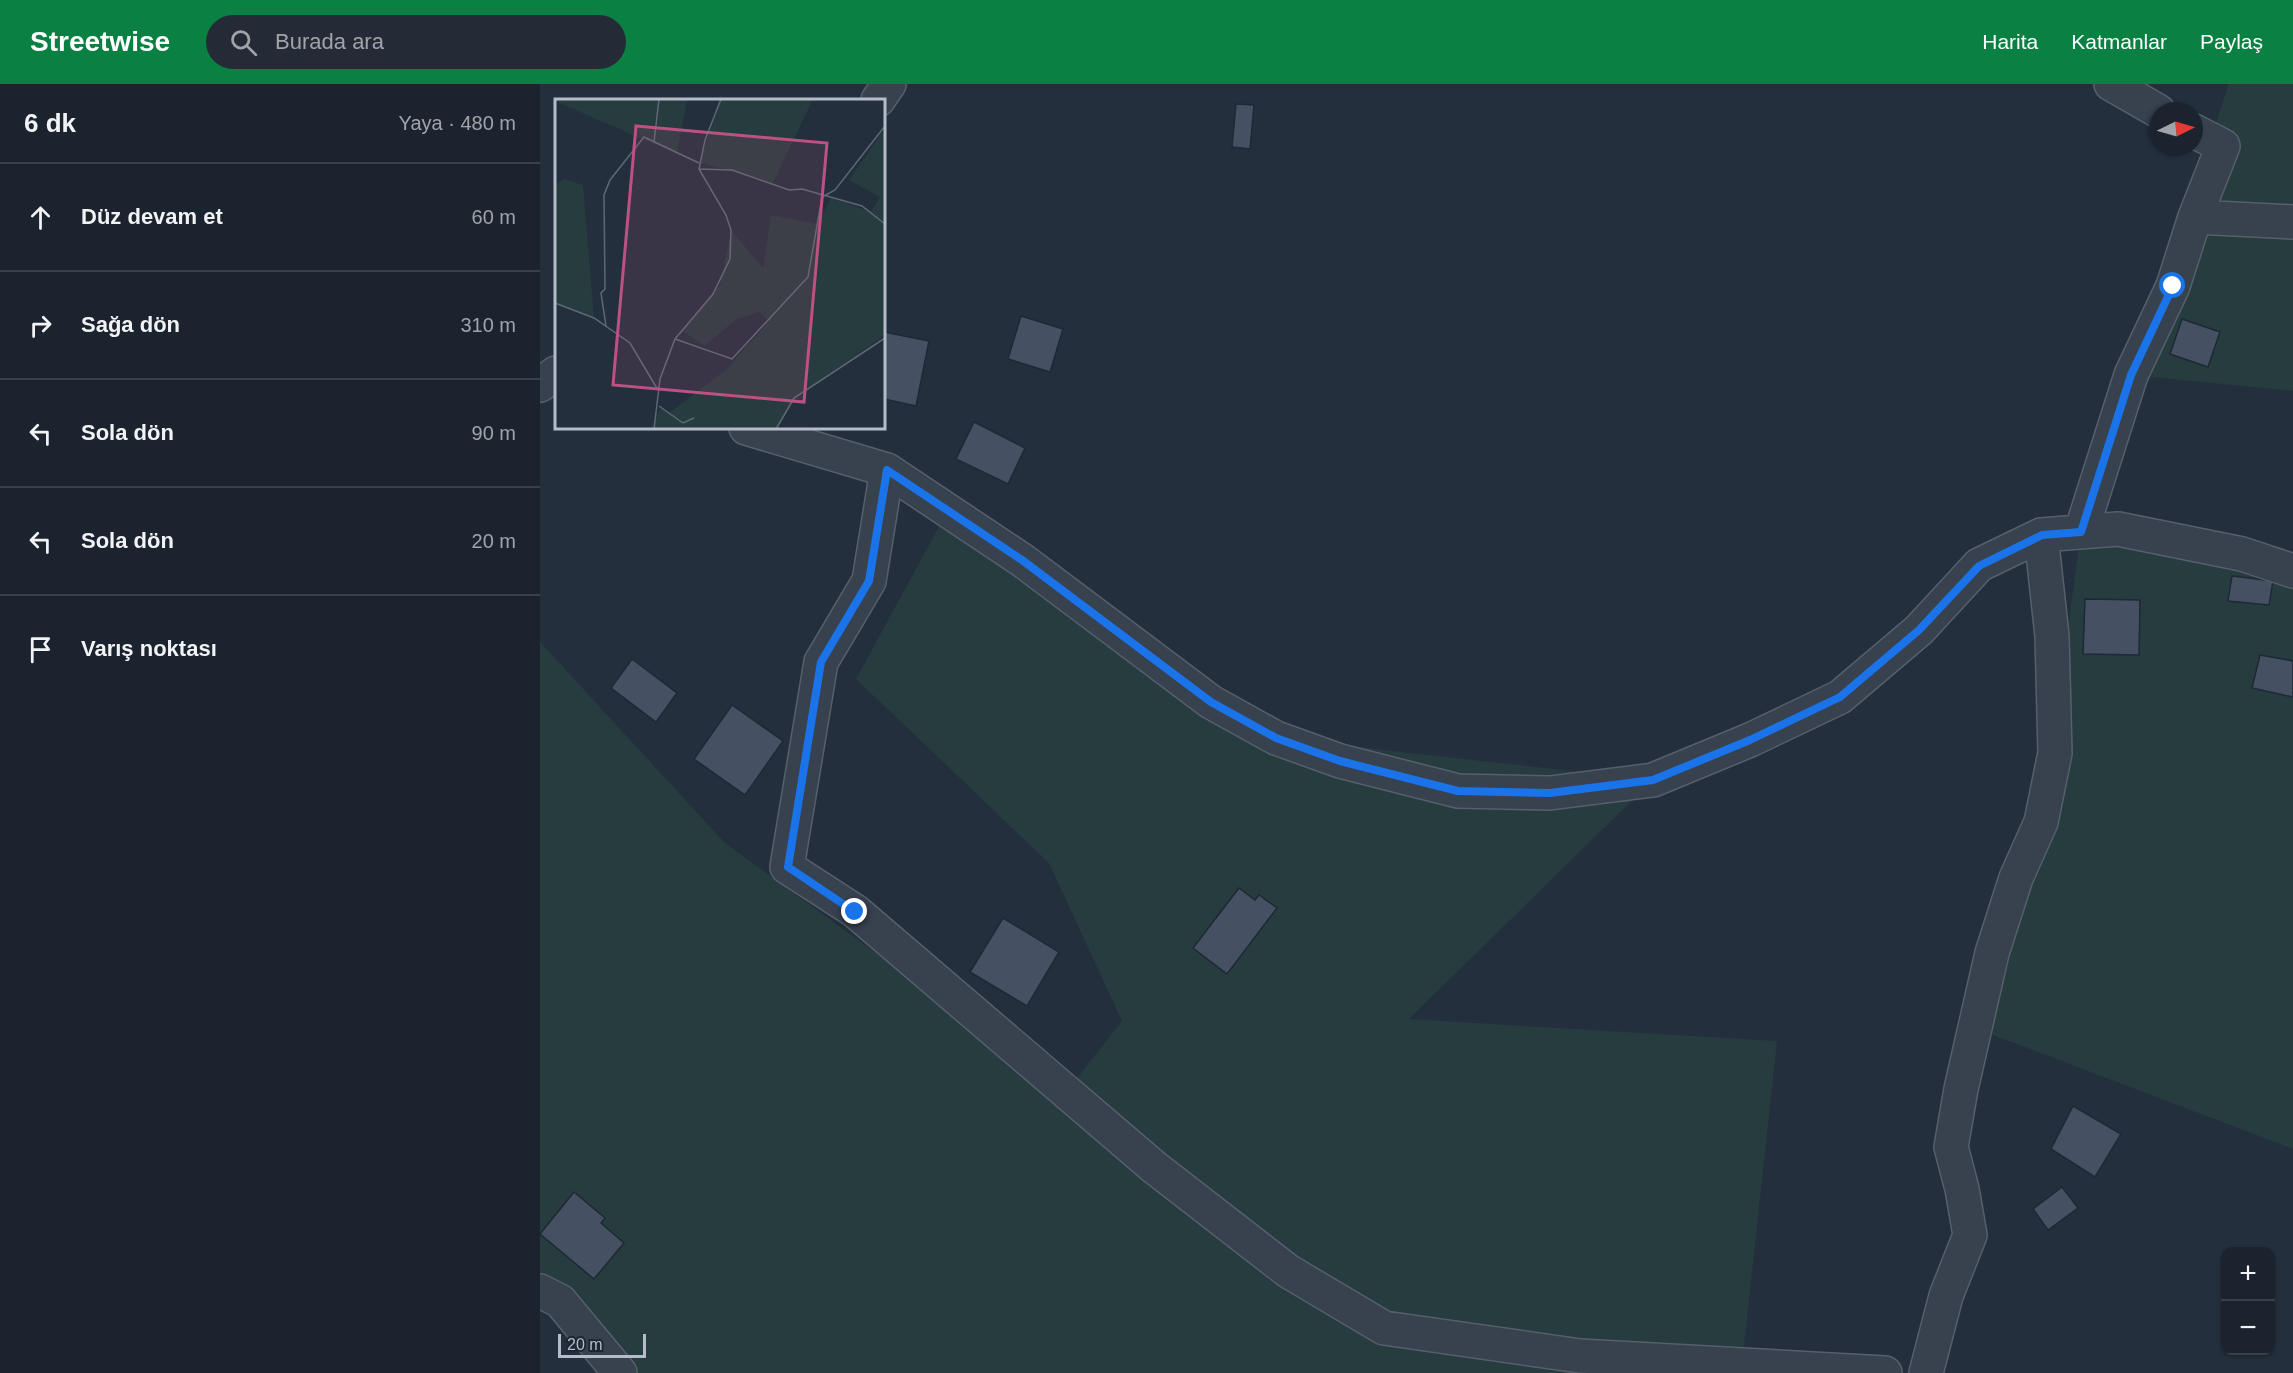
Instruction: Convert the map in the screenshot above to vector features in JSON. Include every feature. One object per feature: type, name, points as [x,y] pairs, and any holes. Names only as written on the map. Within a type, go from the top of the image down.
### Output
[{"type":"street","points":[[879,99],[889,84]]},
{"type":"street","points":[[2111,84],[2149,106]]},
{"type":"street","points":[[2081,532],[2131,375],[2173,286],[2195,217],[2223,146],[2203,136]]},
{"type":"street","points":[[2195,217],[2293,222]]},
{"type":"street","points":[[540,386],[555,374]]},
{"type":"street","points":[[749,429],[887,470],[1022,560],[1221,708],[1276,738],[1340,761],[1458,791],[1550,793],[1653,780],[1750,740],[1840,697],[1919,630],[1979,566],[2042,535],[2118,529],[2242,554],[2293,571]]},
{"type":"street","points":[[887,470],[869,581],[821,662],[788,867],[855,912],[1154,1167],[1280,1264],[1384,1328],[1580,1356],[1885,1373]]},
{"type":"street","points":[[1926,1373],[1946,1296],[1970,1235],[1962,1189],[1950,1147],[1961,1089],[1992,953],[2016,878],[2041,822],[2055,753],[2052,636],[2042,535]]},
{"type":"street","points":[[540,1291],[560,1301],[620,1373]]},
{"type":"green space","points":[[2229,84],[2293,84],[2293,391],[2131,375]]},
{"type":"green space","points":[[948,510],[1276,738],[1653,780],[1409,1019],[1777,1041],[1742,1365],[1762,1373],[617,1373],[576,1324],[540,1306],[540,642],[724,842],[1066,1092],[1122,1021],[1049,863],[856,679]]},
{"type":"green space","points":[[2081,532],[2293,584],[2293,1149],[1975,1028],[2041,822]]},
{"type":"building","points":[[1236,104],[1254,105],[1250,149],[1232,147]]},
{"type":"building","points":[[1021,316],[1063,329],[1050,372],[1008,359]]},
{"type":"building","points":[[2182,319],[2220,332],[2208,367],[2170,354]]},
{"type":"building","points":[[885,332],[929,341],[916,406],[885,399]]},
{"type":"building","points":[[974,422],[1025,448],[1008,484],[956,459]]},
{"type":"building","points":[[2232,576],[2273,581],[2269,605],[2228,601]]},
{"type":"building","points":[[2085,599],[2140,600],[2139,655],[2083,654]]},
{"type":"building","points":[[2260,655],[2293,661],[2293,697],[2252,688]]},
{"type":"building","points":[[632,659],[677,693],[656,722],[611,688]]},
{"type":"building","points":[[732,705],[783,741],[745,795],[694,759]]},
{"type":"building","points":[[1239,888],[1255,900],[1259,895],[1277,908],[1227,974],[1193,948]]},
{"type":"building","points":[[1003,918],[1059,952],[1027,1006],[970,972]]},
{"type":"building","points":[[2073,1106],[2121,1134],[2095,1177],[2051,1149]]},
{"type":"building","points":[[2062,1187],[2078,1208],[2048,1230],[2033,1209]]},
{"type":"building","points":[[574,1192],[605,1218],[601,1223],[624,1243],[594,1279],[540,1234]]},
{"type":"route","points":[[855,912],[788,867],[821,662],[869,581],[887,470],[1022,560],[1211,702],[1276,738],[1340,761],[1458,791],[1550,793],[1653,780],[1750,740],[1840,697],[1919,630],[1979,566],[2042,535],[2081,532],[2131,375],[2173,286]]}]
